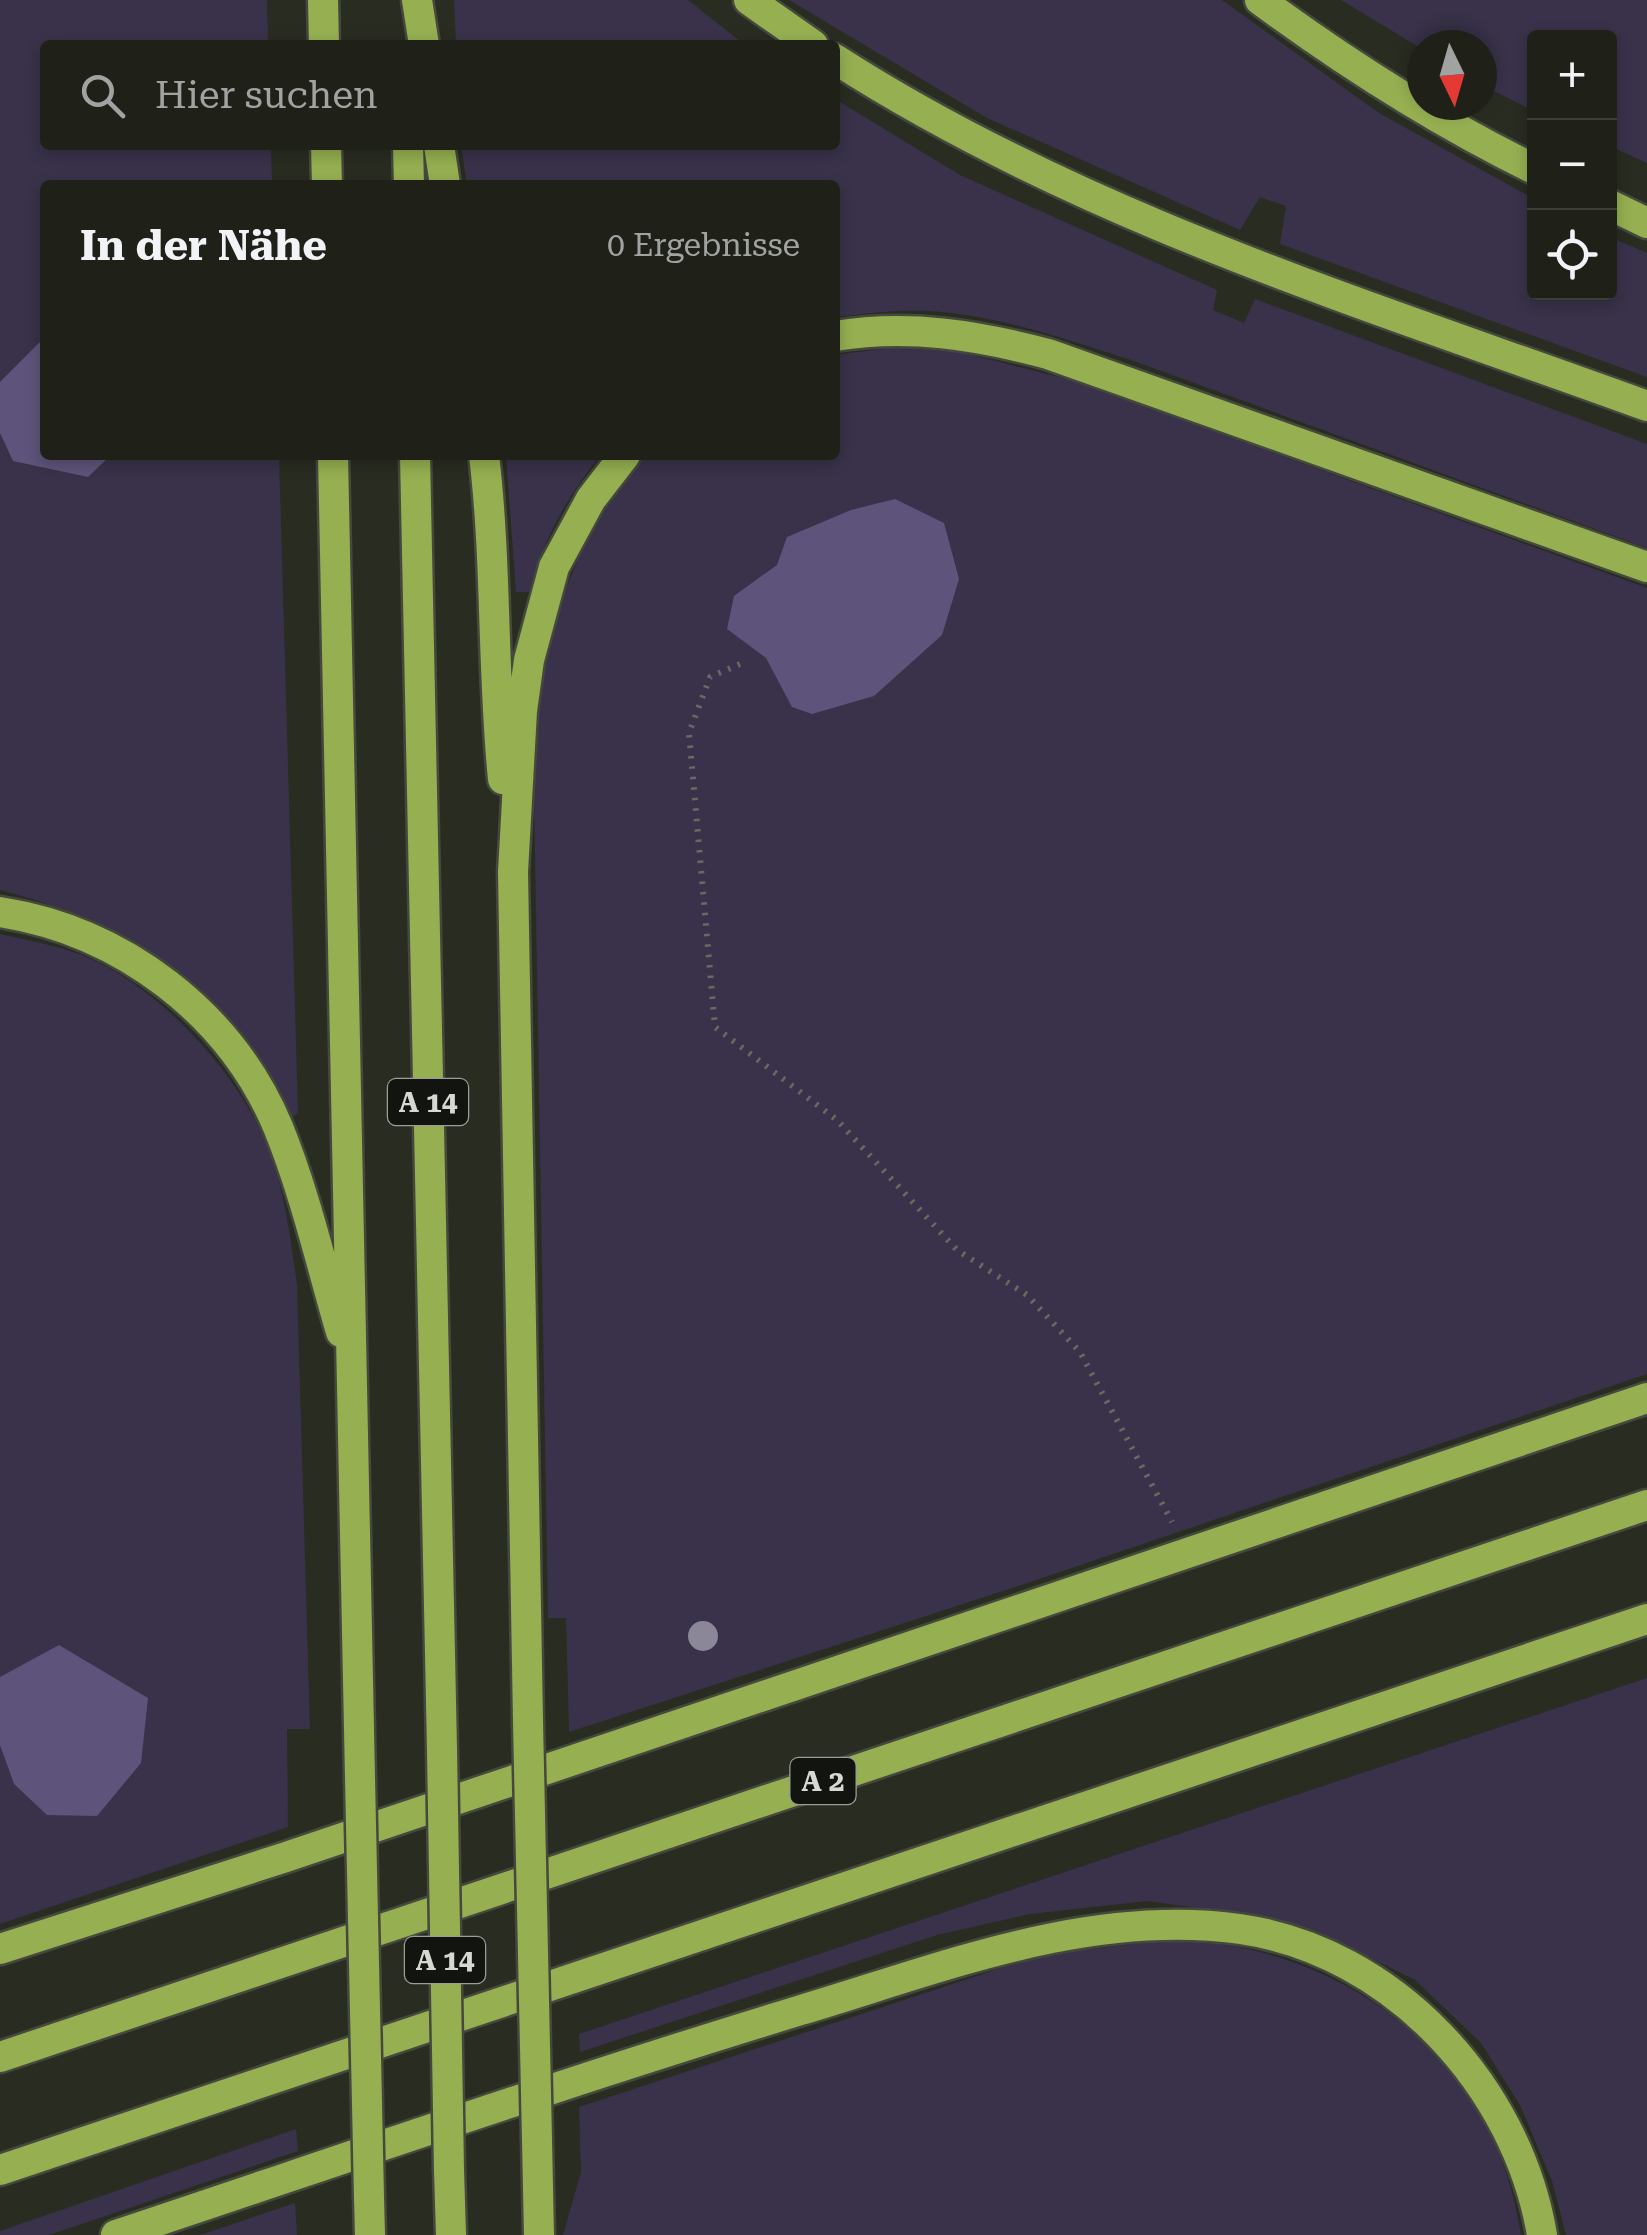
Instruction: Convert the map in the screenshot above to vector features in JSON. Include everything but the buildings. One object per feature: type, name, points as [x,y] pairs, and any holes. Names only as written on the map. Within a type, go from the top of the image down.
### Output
[{"type":"highway","points":[[323,0],[324,40]]},
{"type":"highway","points":[[405,0],[406,40]]},
{"type":"highway","points":[[418,0],[423,40]]},
{"type":"highway","points":[[749,0],[806,40]]},
{"type":"highway","points":[[1260,0],[1374,80],[1527,166]]},
{"type":"highway","points":[[840,62],[894,97],[1011,161],[1132,216],[1647,406]]},
{"type":"highway","points":[[326,150],[327,180]]},
{"type":"highway","points":[[408,150],[409,180]]},
{"type":"highway","points":[[440,150],[444,180]]},
{"type":"highway","points":[[1617,208],[1647,223]]},
{"type":"highway","points":[[840,335],[916,330],[1006,343],[1048,354],[1647,567]]},
{"type":"highway","name":"A 14","points":[[333,460],[370,2235]]},
{"type":"highway","name":"A 14","points":[[414,460],[451,2235]]},
{"type":"highway","points":[[484,460],[497,715],[513,872]]},
{"type":"highway","points":[[539,2235],[513,872],[522,711],[540,611],[554,566],[572,531],[620,460]]},
{"type":"highway","points":[[0,912],[88,936],[159,976],[214,1028],[248,1068],[292,1164],[352,1369]]},
{"type":"highway","points":[[1,1949],[1647,1398]]},
{"type":"highway","name":"A 2","points":[[0,2057],[1647,1504]]},
{"type":"highway","points":[[0,2170],[1647,1619]]},
{"type":"highway","points":[[116,2235],[715,2036],[979,1957],[1081,1932],[1168,1925],[1242,1930],[1280,1939],[1359,1973],[1396,1996],[1451,2047],[1482,2084],[1506,2123],[1523,2161],[1542,2235]]},
{"type":"path","points":[[740,664],[710,677],[690,734],[715,1027],[837,1120],[957,1250],[1027,1295],[1080,1352],[1189,1554]]},
{"type":"shaded area","points":[[0,0],[267,0],[268,40],[40,40],[40,150],[271,150],[272,180],[40,180],[40,460],[279,460],[298,1112],[292,1118],[269,1074],[241,1035],[209,1000],[173,970],[92,922],[0,890]]},
{"type":"shaded area","points":[[454,0],[688,0],[739,40],[456,40]]},
{"type":"shaded area","points":[[789,0],[1222,0],[1379,113],[1527,195],[1527,300],[1617,300],[1617,240],[1647,253],[1647,377],[1280,244],[1286,206],[1260,197],[1240,230],[987,118]]},
{"type":"shaded area","points":[[1341,0],[1647,0],[1647,163],[1617,149],[1617,30],[1527,30],[1527,108],[1497,92],[1497,30],[1407,30],[1407,40]]},
{"type":"shaded area","points":[[840,102],[960,175],[1217,290],[1213,310],[1244,323],[1255,299],[1647,444],[1647,548],[1131,360],[1031,329],[980,317],[928,311],[840,316],[840,180],[466,180],[462,150],[840,150]]},
{"type":"shaded area","points":[[40,342],[40,460],[106,460],[88,477],[13,461],[0,433],[0,382]]},
{"type":"shaded area","points":[[896,347],[960,352],[1071,380],[1647,588],[1647,1374],[569,1732],[566,1618],[548,1618],[533,735],[546,657],[581,553],[599,520],[642,460],[840,460],[840,354]]},
{"type":"shaded area","points":[[506,460],[597,460],[558,519],[529,592],[516,592]]},
{"type":"shaded area","points":[[895,499],[944,523],[959,579],[942,635],[874,696],[812,714],[792,707],[766,658],[727,629],[734,596],[777,565],[787,537],[851,510]]},
{"type":"shaded area","points":[[0,934],[82,955],[139,987],[193,1035],[217,1063],[256,1121],[269,1150],[283,1200],[297,1285],[310,1729],[287,1729],[288,1827],[0,1924]]},
{"type":"shaded area","points":[[59,1645],[148,1698],[141,1763],[97,1816],[47,1815],[14,1784],[0,1745],[0,1677]]},
{"type":"shaded area","points":[[1647,1678],[1647,2235],[1566,2235],[1552,2181],[1520,2105],[1481,2043],[1415,1980],[1317,1931],[1265,1917],[1147,1901],[1030,1914],[937,1935],[580,2052],[579,2034]]},
{"type":"shaded area","points":[[1158,1941],[1225,1944],[1288,1960],[1339,1982],[1384,2010],[1425,2044],[1460,2084],[1488,2129],[1508,2180],[1521,2235],[563,2235],[581,2172],[579,2107],[1001,1968],[1058,1953]]},
{"type":"shaded area","points":[[296,2129],[298,2151],[49,2235],[0,2235],[0,2231]]},
{"type":"shaded area","points":[[295,2203],[297,2235],[200,2235]]}]
